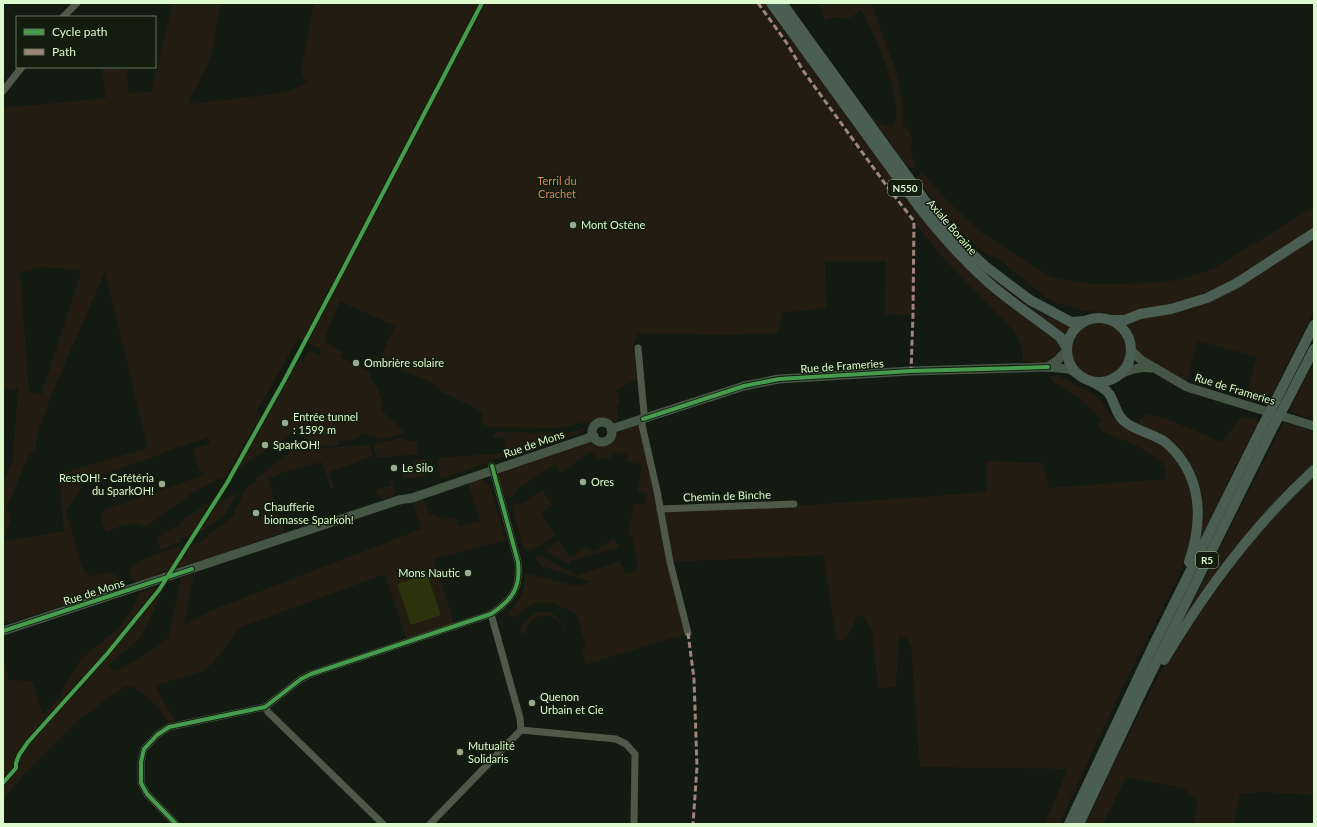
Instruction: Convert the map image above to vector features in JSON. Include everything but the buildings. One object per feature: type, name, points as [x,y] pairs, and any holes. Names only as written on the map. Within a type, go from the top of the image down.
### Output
[{"type":"highway","name":"Axiale Boraine","points":[[771,3],[919,207],[939,232],[965,261],[990,284],[1060,337],[1067,349]]},
{"type":"highway","name":"Axiale Boraine","points":[[782,3],[926,202],[955,238],[985,266],[1030,300],[1071,322],[1085,321]]},
{"type":"highway","points":[[1185,581],[1194,547],[1198,524],[1198,502],[1191,477],[1185,464],[1164,442],[1150,433],[1126,423],[1116,411],[1109,394],[1104,389],[1077,374],[1070,363],[1067,349],[1068,341],[1074,329],[1085,321],[1098,318],[1124,320],[1140,314],[1171,308],[1207,298],[1237,283],[1314,233]]},
{"type":"highway","points":[[1090,381],[1105,382],[1119,375],[1127,366],[1131,356],[1129,337],[1126,332],[1111,320]]},
{"type":"highway","name":"R5","points":[[1068,824],[1185,581],[1280,404],[1314,326]]},
{"type":"highway","name":"R5","points":[[1280,404],[1314,349]]},
{"type":"highway","name":"R5","points":[[1080,824],[1143,688],[1267,429]]},
{"type":"highway","points":[[1143,688],[1152,680],[1181,632],[1235,558],[1278,506],[1314,470]]},
{"type":"main road","points":[[1048,367],[1058,360],[1067,349]]},
{"type":"main road","name":"Rue de Frameries","points":[[1131,350],[1152,368],[1186,387],[1314,426]]},
{"type":"main road","name":"Rue de Frameries","points":[[643,419],[744,386],[779,380],[911,371],[1048,367],[1069,369],[1077,374]]},
{"type":"main road","points":[[1119,375],[1132,369],[1146,367],[1152,368]]},
{"type":"main road","points":[[611,429],[643,419]]},
{"type":"main road","points":[[602,422],[608,424],[611,429],[611,434],[607,440],[601,441],[593,434],[595,424],[602,422]]},
{"type":"main road","name":"Rue de Mons","points":[[3,631],[407,498],[412,498],[455,481],[593,434]]},
{"type":"street","points":[[63,16],[77,3]]},
{"type":"street","points":[[3,91],[21,68]]},
{"type":"street","points":[[638,348],[643,419],[642,425],[670,562],[688,633]]},
{"type":"street","points":[[176,824],[147,794],[141,783],[141,762],[144,749],[158,735],[169,727],[265,707],[301,679],[311,674],[491,614],[499,609],[513,593],[518,584],[519,572],[518,562],[493,468]]},
{"type":"street","name":"Chemin de Binche","points":[[660,509],[794,504]]},
{"type":"street","points":[[430,824],[521,730],[520,718],[491,614]]},
{"type":"street","points":[[265,707],[383,824]]},
{"type":"street","points":[[521,730],[616,739],[626,744],[635,754],[634,824]]},
{"type":"green space","name":"Terril du Crachet","points":[[173,3],[222,3],[218,13],[215,40],[210,59],[189,99],[190,104],[288,92],[307,82],[301,71],[314,3],[756,3],[785,43],[803,73],[911,218],[913,233],[912,315],[885,314],[886,261],[825,261],[826,308],[782,313],[778,333],[728,335],[639,333],[633,344],[637,379],[617,390],[620,403],[617,405],[618,420],[611,422],[604,419],[598,419],[592,422],[561,428],[490,427],[482,424],[483,412],[442,392],[433,383],[380,361],[395,326],[340,301],[324,342],[342,352],[340,357],[370,372],[370,376],[381,396],[382,411],[405,433],[382,439],[363,433],[352,440],[338,440],[339,445],[314,447],[306,436],[310,433],[305,426],[253,458],[237,470],[297,362],[303,361],[308,350],[320,356],[321,349],[298,338],[256,413],[261,414],[225,478],[198,489],[144,528],[136,523],[131,523],[106,532],[101,518],[104,510],[204,475],[202,471],[200,472],[193,450],[210,443],[209,437],[86,480],[66,511],[82,567],[86,573],[92,576],[109,572],[119,577],[122,586],[11,622],[3,623],[3,542],[64,531],[59,474],[148,448],[105,272],[50,398],[36,439],[36,451],[29,455],[7,507],[10,520],[3,541],[3,483],[13,460],[18,389],[3,389],[3,108],[106,98],[102,69],[127,69],[129,93],[151,92]],"holes":[[[41,267],[82,270],[41,395],[29,392],[20,273]]]},
{"type":"green space","points":[[760,3],[771,3],[926,222],[1058,339],[1062,349],[1051,363],[1042,364],[1023,361],[1019,340],[1015,333],[944,259],[917,226],[916,219],[887,183],[805,71],[787,41]]},
{"type":"green space","points":[[820,3],[871,3],[897,75],[903,109],[903,124],[909,131],[913,144],[911,149],[912,157],[916,165],[913,169],[908,167],[870,115],[883,125],[892,127],[896,120],[896,107],[894,93],[885,63],[873,33],[861,9],[849,18],[831,17],[825,21]]},
{"type":"green space","points":[[922,172],[947,200],[982,233],[1053,278],[1090,284],[1155,283],[1182,279],[1211,270],[1314,207],[1314,228],[1226,284],[1174,304],[1126,316],[1112,315],[1105,312],[1084,311],[1054,302],[1043,295],[999,259],[985,253],[963,235],[916,178]]},
{"type":"green space","points":[[1314,237],[1314,311],[1267,404],[1245,399],[1257,357],[1198,341],[1187,381],[1184,381],[1147,360],[1134,347],[1132,337],[1123,324],[1138,318],[1188,308]]},
{"type":"green space","points":[[970,261],[1005,289],[1033,308],[1059,321],[1072,325],[1065,336],[1062,332],[1021,304]]},
{"type":"green space","points":[[1100,322],[1115,327],[1123,335],[1128,350],[1123,365],[1115,373],[1100,378],[1085,373],[1077,365],[1072,350],[1077,335],[1085,327]]},
{"type":"green space","points":[[1314,362],[1314,420],[1289,411]]},
{"type":"green space","points":[[1057,375],[1097,396],[1111,416],[1129,429],[1154,440],[1164,448],[1182,468],[1191,489],[1194,525],[1190,546],[1183,566],[1122,688],[1059,824],[1045,824],[1068,769],[920,767],[911,646],[907,639],[899,636],[896,686],[878,689],[872,629],[864,616],[858,615],[846,639],[837,641],[823,555],[670,562],[660,509],[809,505],[987,492],[986,461],[1043,463],[1049,488],[1166,479],[1166,469],[1162,462],[1137,446],[1104,432],[1098,424],[1101,420],[1095,413],[1080,400],[1056,384],[1049,376]]},
{"type":"green space","points":[[1149,414],[1167,419],[1222,442],[1242,417],[1259,420],[1226,486],[1226,491],[1202,539],[1198,539],[1190,471],[1138,424],[1141,419]]},
{"type":"green space","points":[[1284,422],[1314,432],[1314,467],[1177,632]]},
{"type":"green space","points":[[637,425],[640,426],[668,562],[686,634],[586,664],[582,650],[586,646],[575,613],[555,604],[544,602],[533,604],[524,609],[516,617],[507,615],[522,594],[525,573],[576,586],[591,582],[541,566],[535,558],[538,554],[572,572],[576,576],[620,561],[625,574],[638,570],[632,536],[628,534],[634,503],[645,505],[647,493],[637,491],[642,465],[627,461],[628,455],[613,451],[610,460],[605,457],[599,461],[591,451],[561,473],[555,464],[515,491],[516,493],[511,497],[505,495],[501,486],[500,477],[502,471],[588,441],[606,444],[619,432]]},
{"type":"green space","points":[[583,428],[586,429],[577,434],[560,437],[441,479],[439,474],[437,458],[506,453],[505,437],[494,438],[493,435],[496,432],[558,433],[574,432]]},
{"type":"green space","points":[[401,438],[407,440],[408,442],[416,441],[419,454],[377,458],[373,445]]},
{"type":"green space","points":[[369,445],[373,456],[329,472],[334,488],[331,489],[322,462],[287,471],[268,479],[285,532],[174,569],[190,544],[199,543],[232,517],[247,487],[289,453],[295,450]]},
{"type":"green space","points":[[425,459],[428,476],[403,479],[401,466],[413,465],[413,461]]},
{"type":"green space","points":[[1314,474],[1314,795],[1261,792],[1240,794],[1234,824],[1194,824],[1197,800],[1183,788],[1126,777],[1103,824],[1086,824],[1110,772],[1159,675],[1197,615],[1254,539]]},
{"type":"green space","points":[[479,478],[490,486],[506,540],[434,559],[455,626],[407,641],[385,574],[244,626],[239,629],[213,663],[201,672],[154,686],[176,721],[169,723],[152,702],[140,691],[131,686],[124,687],[81,718],[25,774],[3,800],[3,657],[9,680],[32,681],[43,715],[59,699],[64,686],[81,659],[115,631],[132,611],[139,593],[166,584],[141,637],[109,665],[114,672],[140,658],[168,638],[181,578],[194,574],[184,625],[212,610],[421,529],[412,500],[421,497],[430,514],[439,517],[442,520],[453,517],[455,518],[459,527],[480,521],[468,482]]},
{"type":"green space","points":[[390,481],[393,481],[395,495],[383,499],[375,490],[386,486],[391,487]]},
{"type":"green space","points":[[542,490],[552,504],[541,514],[555,535],[541,545],[528,551],[523,547],[512,508],[518,502],[519,504],[523,503]]},
{"type":"green space","points":[[238,492],[224,516],[200,533],[200,530],[217,505]]},
{"type":"green space","points":[[210,502],[189,538],[180,538],[181,542],[160,550],[157,538],[175,526],[176,527],[181,524],[180,522]]},
{"type":"green space","points":[[614,538],[619,547],[570,561],[570,565],[545,551],[559,541],[570,557],[585,547],[589,550],[595,551]]},
{"type":"green space","points":[[181,547],[181,550],[168,571],[133,583],[129,573],[138,563],[151,556]]},
{"type":"green space","points":[[541,612],[554,614],[557,616],[562,622],[565,630],[564,631],[556,619],[549,616],[540,616],[529,624],[525,633],[520,634],[524,622],[533,614]]},
{"type":"shaded area","points":[[427,574],[441,615],[411,625],[397,584]]},
{"type":"marked path","points":[[758,3],[786,42],[804,72],[914,221],[911,371]]},
{"type":"marked path","points":[[688,633],[694,679],[697,767],[693,824]]},
{"type":"cycle path","points":[[3,783],[16,768],[19,755],[28,742],[107,654],[159,590],[227,483],[284,381],[482,3]]},
{"type":"cycle path","points":[[643,419],[744,386],[779,379],[911,371],[1048,367]]},
{"type":"cycle path","points":[[176,824],[147,794],[141,783],[141,762],[144,749],[157,735],[169,727],[265,707],[301,679],[311,674],[491,614],[510,598],[514,592],[518,579],[518,562],[492,466]]},
{"type":"cycle path","points":[[3,631],[192,569]]},
{"type":"place","name":"Mont Ostène","points":[[573,225]]},
{"type":"place","name":"Ombrière solaire","points":[[356,363]]},
{"type":"place","name":"Entrée tunnel : 1599 m","points":[[285,423]]},
{"type":"place","name":"SparkOH!","points":[[265,445]]},
{"type":"place","name":"Le Silo","points":[[394,468]]},
{"type":"place","name":"Ores","points":[[583,482]]},
{"type":"place","name":"RestOH! - Cafétéria du SparkOH!","points":[[162,484]]},
{"type":"place","name":"Chaufferie biomasse Sparkoh!","points":[[256,513]]},
{"type":"place","name":"Mons Nautic","points":[[468,573]]},
{"type":"place","name":"Quenon Urbain et Cie","points":[[532,703]]},
{"type":"place","name":"Mutualité Solidaris","points":[[460,752]]}]
